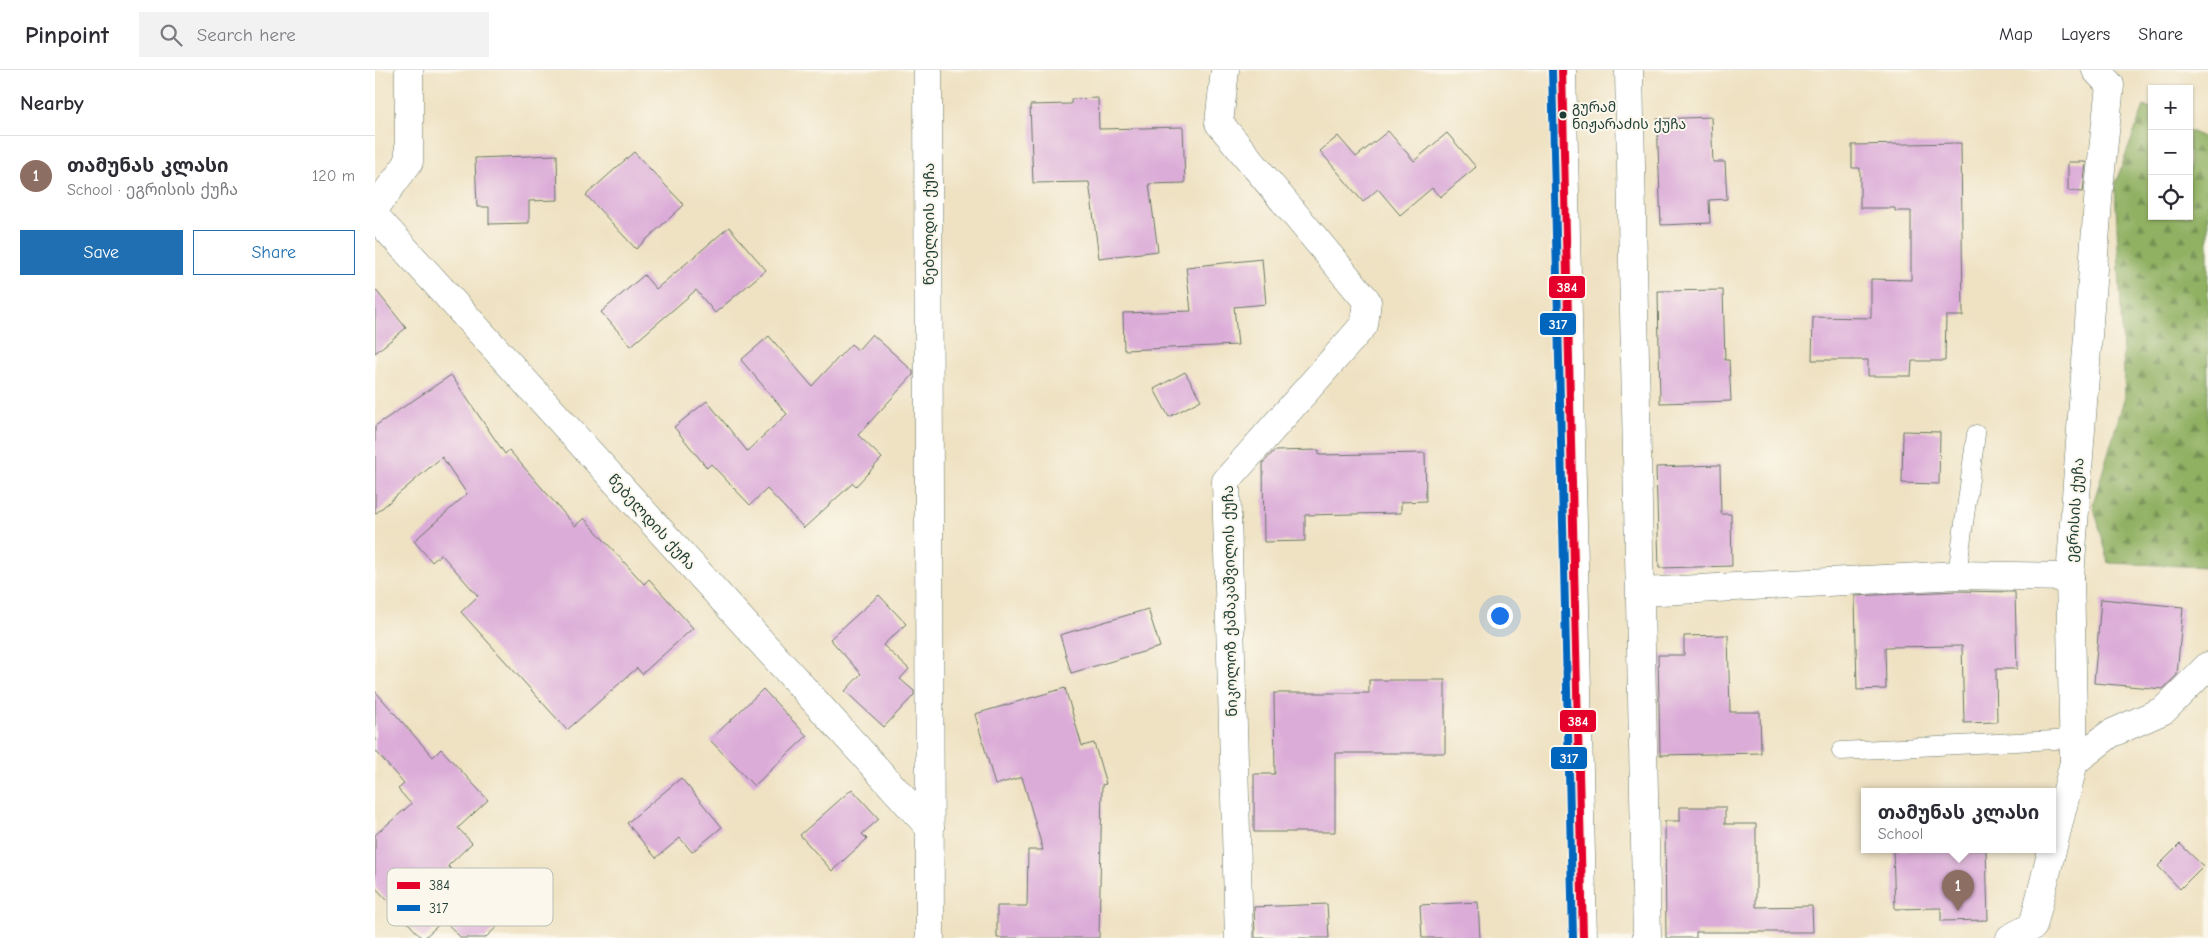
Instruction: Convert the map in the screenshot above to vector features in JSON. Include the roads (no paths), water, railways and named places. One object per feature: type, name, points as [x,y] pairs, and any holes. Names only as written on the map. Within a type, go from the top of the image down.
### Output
[{"type":"street","points":[[375,208],[409,162],[409,70]]},
{"type":"street","name":"წებელდის ქუჩა","points":[[928,70],[930,938]]},
{"type":"street","name":"ნიკოლოზ ქაშაკაშვილის ქუჩა","points":[[1225,70],[1219,123],[1367,300],[1364,324],[1226,481],[1239,938]]},
{"type":"street","points":[[1562,70],[1583,938]]},
{"type":"street","points":[[1629,70],[1647,938]]},
{"type":"street","name":"ეგრისის ქუჩა","points":[[2056,825],[2073,751],[2070,577],[2099,188],[2110,85],[2096,70]]},
{"type":"street","name":"წებელდის ქუჩა","points":[[375,216],[930,828]]},
{"type":"street","points":[[1641,592],[1957,575],[2070,577]]},
{"type":"street","points":[[2073,751],[2164,710],[2208,666]]},
{"type":"street","name":"ეგრისის ქუჩა","points":[[2010,938],[2033,926],[2050,853]]},
{"type":"lane","points":[[1957,575],[1976,434]]},
{"type":"lane","points":[[1841,751],[2073,751]]},
{"type":"place","name":"გურამ ნიჟარაძის ქუჩა","points":[[1563,115]]},
{"type":"place","name":"თამუნას კლასი","points":[[1958,911]]}]
